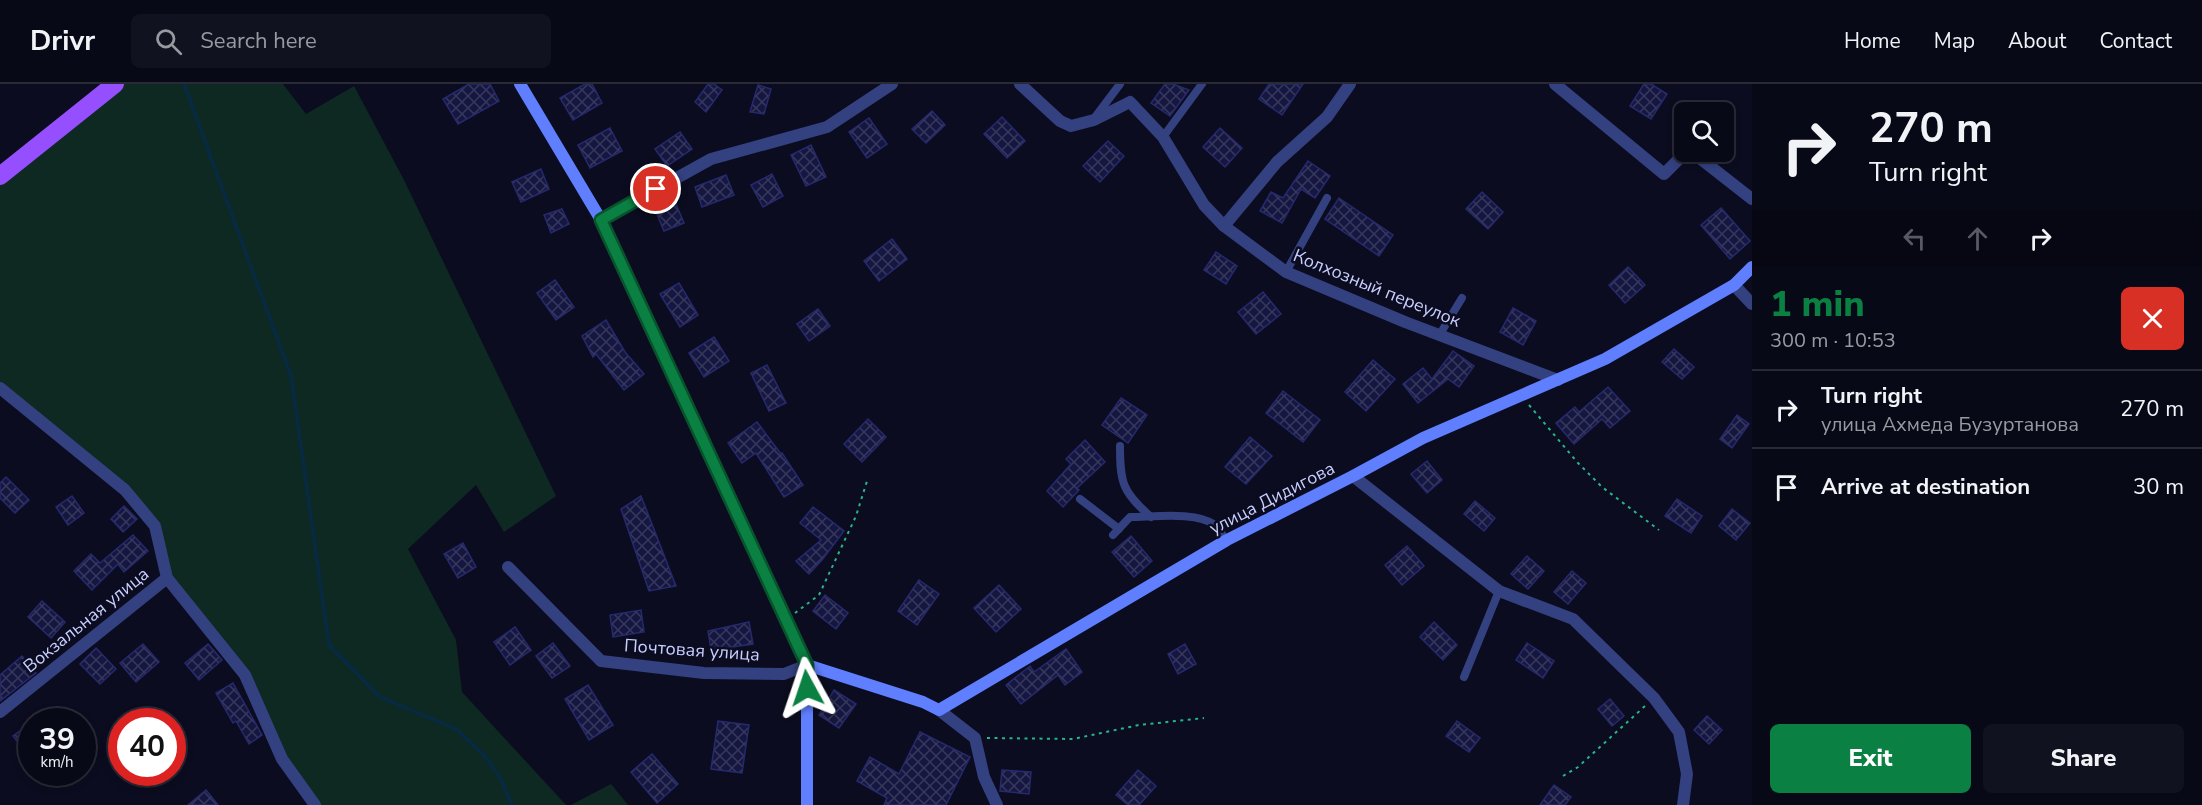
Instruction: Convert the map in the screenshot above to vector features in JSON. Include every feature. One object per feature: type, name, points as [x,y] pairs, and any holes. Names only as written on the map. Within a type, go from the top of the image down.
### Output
[{"type":"main road","points":[[0,176],[115,84]]},
{"type":"street","points":[[520,84],[601,220],[807,665],[807,805]]},
{"type":"street","points":[[601,220],[711,159],[827,127],[892,84]]},
{"type":"street","name":"Колхозный переулок","points":[[1020,84],[1060,121],[1071,126],[1094,120],[1130,102],[1163,137],[1204,205],[1224,226],[1286,272],[1406,322],[1558,380]]},
{"type":"street","points":[[1224,226],[1277,162],[1327,117],[1350,84]]},
{"type":"street","points":[[1555,84],[1664,174],[1676,162]]},
{"type":"street","points":[[1705,162],[1752,199]]},
{"type":"street","name":"улица Дидигова","points":[[939,710],[1227,540],[1423,438],[1605,359],[1734,285],[1752,267]]},
{"type":"street","points":[[1734,285],[1752,304]]},
{"type":"street","points":[[0,388],[125,490],[154,526],[167,579],[245,675],[282,759],[315,805]]},
{"type":"street","points":[[1353,476],[1498,591],[1574,619],[1654,698],[1679,732],[1687,774],[1683,805]]},
{"type":"street","name":"Почтовая улица","points":[[508,567],[601,661],[704,673],[784,675],[807,665]]},
{"type":"street","name":"Вокзальная улица","points":[[0,712],[167,579]]},
{"type":"street","points":[[807,665],[923,702],[939,710],[975,738],[984,777],[997,805]]},
{"type":"lane","points":[[1094,120],[1120,84]]},
{"type":"lane","points":[[1163,137],[1202,84]]},
{"type":"lane","points":[[1286,272],[1327,198]]},
{"type":"lane","points":[[1440,334],[1462,298]]},
{"type":"lane","points":[[1120,446],[1120,475],[1126,490],[1139,507],[1151,517]]},
{"type":"lane","points":[[1080,499],[1116,532],[1130,517],[1186,517],[1201,519],[1215,525],[1227,540]]},
{"type":"lane","points":[[1464,677],[1498,591]]},
{"type":"path","points":[[1522,396],[1602,488],[1659,530]]},
{"type":"path","points":[[786,620],[819,595],[856,516],[868,478]]},
{"type":"path","points":[[1563,776],[1578,767],[1654,698]]},
{"type":"path","points":[[975,738],[1073,740],[1139,724],[1204,718]]},
{"type":"green space","points":[[115,84],[283,84],[306,114],[354,86],[404,180],[556,496],[504,532],[476,485],[408,549],[456,640],[462,692],[566,805],[315,805],[282,759],[245,675],[167,578],[154,526],[125,490],[0,388],[0,176]]},
{"type":"green space","points":[[611,784],[628,805],[571,805]]},
{"type":"building","points":[[469,84],[490,84],[499,101],[458,124],[443,99]]},
{"type":"building","points":[[585,84],[592,84],[602,103],[573,120],[560,98]]},
{"type":"building","points":[[708,84],[714,84],[722,90],[706,112],[695,102]]},
{"type":"building","points":[[1165,84],[1173,84],[1189,90],[1170,116],[1151,103]]},
{"type":"building","points":[[1269,84],[1303,84],[1282,115],[1259,99]]},
{"type":"building","points":[[1644,84],[1651,84],[1667,94],[1651,119],[1630,106]]},
{"type":"building","points":[[758,85],[771,89],[764,114],[750,112]]},
{"type":"building","points":[[932,111],[945,125],[926,143],[912,129]]},
{"type":"building","points":[[1002,117],[1025,141],[1007,158],[984,134]]},
{"type":"building","points":[[869,118],[887,144],[867,158],[849,132]]},
{"type":"building","points":[[610,128],[622,151],[590,168],[578,145]]},
{"type":"building","points":[[1220,128],[1242,148],[1225,167],[1203,147]]},
{"type":"building","points":[[680,132],[692,149],[667,166],[655,149]]},
{"type":"building","points":[[1108,141],[1124,156],[1100,182],[1083,166]]},
{"type":"building","points":[[811,145],[826,177],[806,186],[791,155]]},
{"type":"building","points":[[1308,161],[1330,176],[1315,198],[1301,189],[1282,223],[1260,211],[1271,192],[1283,198]]},
{"type":"building","points":[[541,169],[549,189],[521,202],[512,182]]},
{"type":"building","points":[[772,174],[783,196],[763,207],[751,185]]},
{"type":"building","points":[[726,175],[734,195],[702,207],[695,187]]},
{"type":"building","points":[[1482,192],[1503,212],[1488,229],[1466,209]]},
{"type":"building","points":[[673,197],[684,223],[664,231],[653,205]]},
{"type":"building","points":[[1339,198],[1393,235],[1379,256],[1325,219]]},
{"type":"building","points":[[1721,208],[1750,241],[1730,259],[1701,225]]},
{"type":"building","points":[[562,209],[569,224],[551,233],[544,215]]},
{"type":"building","points":[[892,239],[907,259],[879,281],[864,261]]},
{"type":"building","points":[[1216,252],[1237,266],[1226,284],[1204,270]]},
{"type":"building","points":[[1628,267],[1645,285],[1625,303],[1609,285]]},
{"type":"building","points":[[555,280],[574,307],[556,320],[537,293]]},
{"type":"building","points":[[679,283],[698,315],[680,327],[660,294]]},
{"type":"building","points":[[1263,292],[1281,314],[1256,334],[1238,312]]},
{"type":"building","points":[[1513,308],[1536,321],[1523,345],[1500,332]]},
{"type":"building","points":[[818,309],[830,326],[809,341],[797,324]]},
{"type":"building","points":[[606,320],[625,352],[644,374],[624,390],[596,354],[593,357],[582,336]]},
{"type":"building","points":[[714,337],[729,361],[704,377],[689,353]]},
{"type":"building","points":[[1674,349],[1694,367],[1682,379],[1662,362]]},
{"type":"building","points":[[1453,351],[1474,366],[1459,387],[1448,379],[1418,403],[1403,384],[1423,368],[1432,379]]},
{"type":"building","points":[[1373,360],[1395,379],[1366,411],[1345,392]]},
{"type":"building","points":[[767,365],[786,403],[769,411],[751,373]]},
{"type":"building","points":[[1608,387],[1630,411],[1610,428],[1602,419],[1574,444],[1556,423],[1575,407],[1579,412]]},
{"type":"building","points":[[1283,391],[1320,420],[1303,442],[1266,413]]},
{"type":"building","points":[[1121,398],[1147,415],[1128,443],[1102,425]]},
{"type":"building","points":[[1737,415],[1749,424],[1732,448],[1720,439]]},
{"type":"building","points":[[868,419],[886,437],[862,462],[844,444]]},
{"type":"building","points":[[757,422],[782,453],[803,485],[784,497],[756,453],[742,463],[728,443]]},
{"type":"building","points":[[1250,437],[1272,456],[1246,484],[1225,467]]},
{"type":"building","points":[[1085,440],[1105,462],[1077,488],[1079,490],[1063,507],[1047,491],[1071,464],[1066,459]]},
{"type":"building","points":[[1427,461],[1442,480],[1427,493],[1411,474]]},
{"type":"building","points":[[6,477],[29,500],[15,513],[0,498],[0,483]]},
{"type":"building","points":[[72,496],[84,513],[68,525],[56,507]]},
{"type":"building","points":[[641,496],[676,586],[649,591],[621,509]]},
{"type":"building","points":[[1677,499],[1702,516],[1691,533],[1665,516]]},
{"type":"building","points":[[1475,501],[1495,518],[1484,531],[1464,514]]},
{"type":"building","points":[[124,506],[137,519],[123,532],[111,519]]},
{"type":"building","points":[[813,507],[844,531],[809,574],[796,561],[821,540],[800,523]]},
{"type":"building","points":[[1732,509],[1750,523],[1736,540],[1719,526]]},
{"type":"building","points":[[133,535],[148,551],[124,572],[118,564],[92,590],[74,571],[91,554],[100,563]]},
{"type":"building","points":[[1131,536],[1152,561],[1134,577],[1112,552]]},
{"type":"building","points":[[463,543],[476,567],[458,578],[444,554]]},
{"type":"building","points":[[1407,546],[1424,566],[1402,585],[1385,565]]},
{"type":"building","points":[[1527,556],[1544,571],[1528,589],[1511,574]]},
{"type":"building","points":[[1572,571],[1586,583],[1568,604],[1554,592]]},
{"type":"building","points":[[919,580],[939,594],[917,625],[898,611]]},
{"type":"building","points":[[999,585],[1021,609],[996,632],[974,608]]},
{"type":"building","points":[[825,595],[848,613],[836,629],[813,611]]},
{"type":"building","points":[[42,601],[65,622],[51,638],[28,617]]},
{"type":"building","points":[[641,610],[644,632],[613,637],[610,615]]},
{"type":"building","points":[[749,622],[753,644],[711,650],[708,631]]},
{"type":"building","points":[[1434,622],[1457,645],[1443,660],[1420,637]]},
{"type":"building","points":[[515,627],[531,650],[510,665],[494,642]]},
{"type":"building","points":[[553,643],[570,666],[552,678],[536,656]]},
{"type":"building","points":[[1527,643],[1554,661],[1543,678],[1516,660]]},
{"type":"building","points":[[143,644],[159,662],[136,682],[120,663]]},
{"type":"building","points":[[208,644],[222,660],[199,680],[185,663]]},
{"type":"building","points":[[1185,644],[1196,664],[1178,674],[1168,654]]},
{"type":"building","points":[[96,648],[116,669],[100,684],[80,664]]},
{"type":"building","points":[[1066,649],[1082,672],[1065,685],[1058,675],[1021,704],[1006,685],[1030,666],[1034,672]]},
{"type":"building","points":[[22,656],[36,673],[0,701],[0,675]]},
{"type":"building","points":[[233,683],[262,735],[249,744],[236,721],[233,723],[216,693]]},
{"type":"building","points":[[588,685],[613,725],[589,740],[565,699]]},
{"type":"building","points":[[834,690],[856,704],[839,728],[819,715]]},
{"type":"building","points":[[1610,699],[1624,716],[1612,726],[1598,709]]},
{"type":"building","points":[[1707,716],[1722,730],[1709,744],[1694,730]]},
{"type":"building","points":[[718,721],[749,725],[742,773],[711,769]]},
{"type":"building","points":[[1457,721],[1480,738],[1469,752],[1446,736]]},
{"type":"building","points":[[18,732],[18,743],[13,736]]},
{"type":"building","points":[[920,732],[970,757],[946,805],[884,805],[887,798],[857,781],[870,757],[899,774]]},
{"type":"building","points":[[652,754],[678,784],[657,803],[631,772]]},
{"type":"building","points":[[1002,770],[1031,772],[1029,794],[1000,791]]},
{"type":"building","points":[[1138,770],[1156,786],[1139,805],[1128,805],[1116,795]]},
{"type":"building","points":[[1554,785],[1571,797],[1565,805],[1540,805]]},
{"type":"building","points":[[206,790],[218,805],[188,805]]},
{"type":"waterway","points":[[184,84],[291,376],[329,645],[380,697],[456,729],[483,754],[500,777],[512,805]]},
{"type":"route","points":[[656,189],[601,220],[807,665],[807,688]]}]
